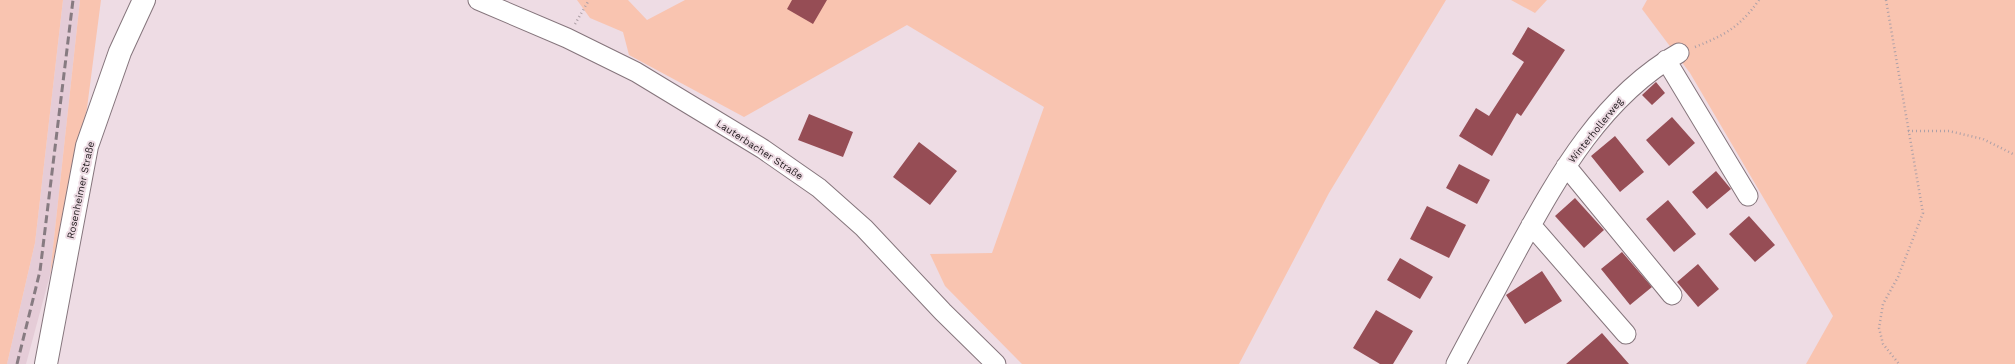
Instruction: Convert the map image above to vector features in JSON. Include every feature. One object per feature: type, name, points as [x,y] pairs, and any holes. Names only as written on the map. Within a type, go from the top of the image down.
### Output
[{"type":"main road","name":"Rosenheimer Straße","points":[[46,364],[87,146],[120,52],[144,0]]},
{"type":"street","name":"Lauterbacher Straße","points":[[478,0],[567,38],[642,76],[763,149],[819,188],[864,228],[943,312],[996,364]]},
{"type":"street","name":"Winterhollerweg","points":[[1456,364],[1531,225],[1566,166],[1612,106],[1646,74],[1672,56]]},
{"type":"street","points":[[1672,56],[1748,196]]},
{"type":"street","name":"Winterhollerweg","points":[[1566,166],[1672,295]]},
{"type":"street","points":[[1531,225],[1626,334]]},
{"type":"path","points":[[567,38],[589,0]]},
{"type":"path","points":[[1672,56],[1722,36],[1739,25],[1759,0]]},
{"type":"path","points":[[1886,0],[1923,213],[1898,277],[1883,304],[1879,328],[1883,344],[1895,361],[1899,364]]},
{"type":"path","points":[[1908,131],[1949,131],[1983,139],[2015,155]]},
{"type":"shaded area","points":[[0,0],[63,0],[35,243],[7,364],[0,364]]},
{"type":"shaded area","points":[[63,0],[80,0],[50,275],[26,364],[7,364],[35,243]]},
{"type":"shaded area","points":[[80,0],[101,0],[87,108],[50,275]]},
{"type":"shaded area","points":[[577,0],[628,0],[647,20],[685,0],[1446,0],[1329,193],[1239,364],[1022,364],[945,286],[930,254],[992,253],[1044,107],[907,25],[744,117],[629,55],[623,32],[590,18]]},
{"type":"shaded area","points":[[1511,0],[1547,0],[1535,13]]},
{"type":"shaded area","points":[[1647,0],[2015,0],[2015,364],[1806,364],[1833,316],[1690,73],[1642,9]]},
{"type":"building","points":[[792,0],[827,0],[813,24],[787,9]]},
{"type":"building","points":[[1528,27],[1565,50],[1521,116],[1517,113],[1492,156],[1459,136],[1476,108],[1489,116],[1524,62],[1512,54]]},
{"type":"building","points":[[1656,82],[1665,93],[1652,105],[1642,95]]},
{"type":"building","points":[[809,114],[853,132],[843,157],[798,140]]},
{"type":"building","points":[[1672,117],[1695,143],[1669,166],[1646,140]]},
{"type":"building","points":[[1615,136],[1644,172],[1620,192],[1591,156]]},
{"type":"building","points":[[919,142],[957,171],[930,205],[893,177]]},
{"type":"building","points":[[1459,164],[1490,180],[1477,204],[1446,188]]},
{"type":"building","points":[[1716,171],[1731,189],[1707,209],[1692,192]]},
{"type":"building","points":[[1575,198],[1604,230],[1584,248],[1555,216]]},
{"type":"building","points":[[1668,200],[1696,234],[1674,252],[1646,219]]},
{"type":"building","points":[[1427,206],[1466,225],[1449,258],[1410,239]]},
{"type":"building","points":[[1749,216],[1775,245],[1755,262],[1729,234]]},
{"type":"building","points":[[1622,252],[1652,287],[1630,305],[1601,269]]},
{"type":"building","points":[[1400,258],[1433,277],[1420,299],[1387,280]]},
{"type":"building","points":[[1698,264],[1719,289],[1698,307],[1677,282]]},
{"type":"building","points":[[1542,271],[1562,301],[1525,324],[1506,295]]},
{"type":"building","points":[[1376,310],[1413,331],[1393,364],[1380,364],[1353,348]]},
{"type":"building","points":[[1602,333],[1629,364],[1566,364]]},
{"type":"railway","points":[[17,364],[40,271],[73,0]]}]
